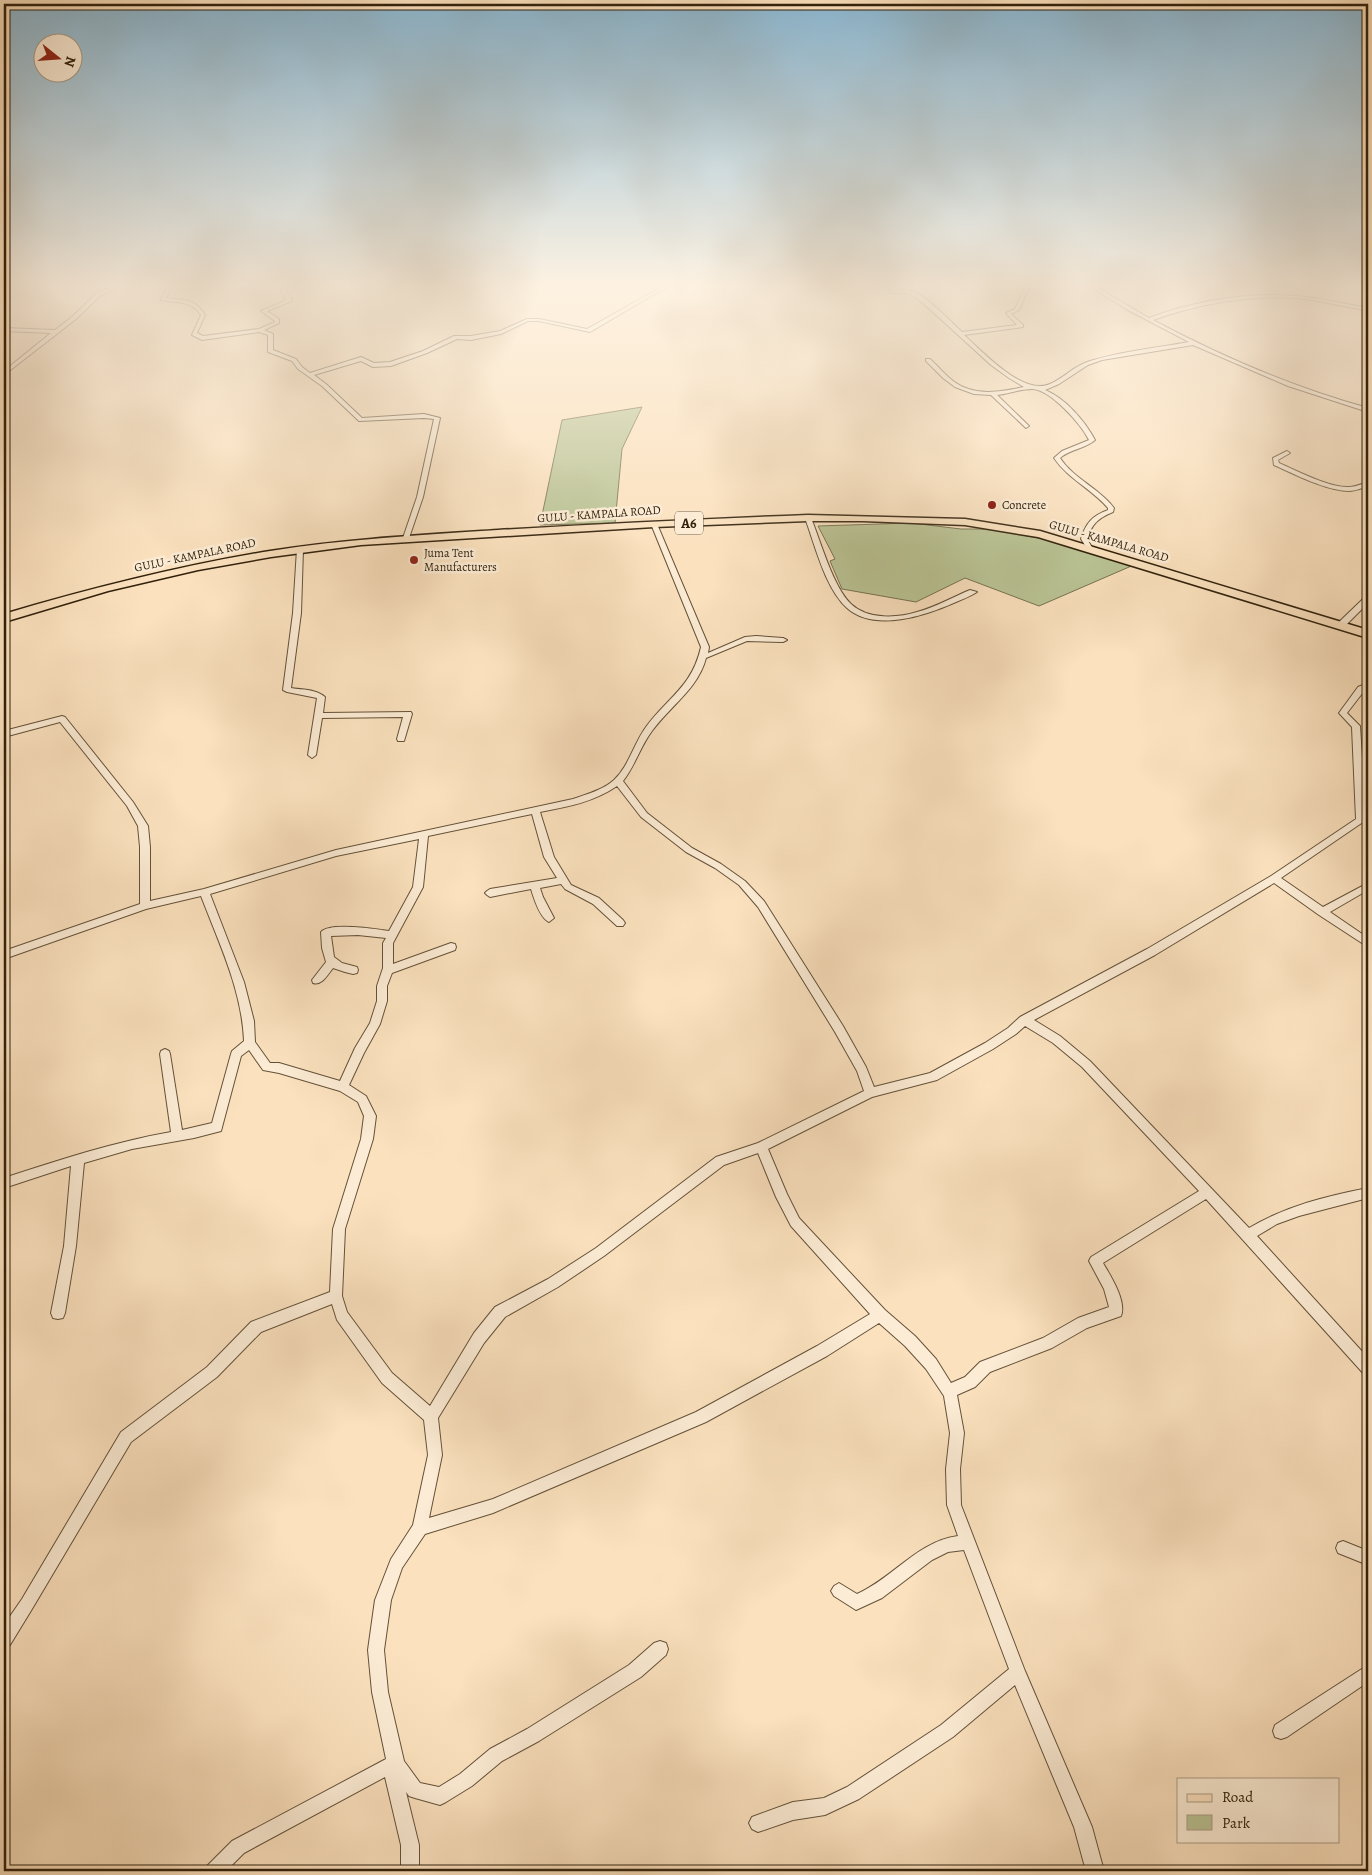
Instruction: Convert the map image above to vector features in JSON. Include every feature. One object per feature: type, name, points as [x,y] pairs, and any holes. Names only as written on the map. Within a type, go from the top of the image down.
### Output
[{"type":"main road","name":"GULU - KAMPALA ROAD","points":[[4,618],[105,588],[198,567],[300,550],[406,538],[654,524],[808,518],[918,519],[965,522],[1040,534],[1368,634]]},
{"type":"street","points":[[306,372],[324,385],[361,420],[424,416],[437,418],[420,497],[406,538]]},
{"type":"street","points":[[309,375],[317,372]]},
{"type":"street","points":[[942,372],[957,386],[992,393],[1030,388],[1046,391],[1088,432],[1092,440],[1063,452],[1057,458],[1064,467],[1087,483],[1111,508],[1111,511],[1094,518],[1089,524],[1084,539],[1090,549]]},
{"type":"street","points":[[1006,372],[1030,388]]},
{"type":"street","points":[[1041,390],[1073,372]]},
{"type":"street","points":[[1261,372],[1331,400],[1368,410]]},
{"type":"street","points":[[992,393],[1026,426]]},
{"type":"street","points":[[1288,453],[1275,459],[1276,464],[1310,479],[1346,489],[1368,484]]},
{"type":"street","points":[[808,518],[838,592],[849,606],[862,614],[889,617],[915,615],[973,592]]},
{"type":"street","points":[[4,955],[145,906],[204,892],[336,852],[575,802],[618,781],[650,728],[689,686],[704,656],[705,647],[654,524]]},
{"type":"street","points":[[300,550],[297,613],[287,690],[320,696],[312,755]]},
{"type":"street","points":[[1341,625],[1368,599]]},
{"type":"street","points":[[704,656],[753,638],[783,640]]},
{"type":"street","points":[[410,1871],[410,1844],[380,1692],[376,1650],[384,1600],[396,1564],[420,1528],[435,1455],[431,1417],[478,1338],[500,1312],[553,1284],[600,1252],[720,1161],[761,1147],[870,1093],[933,1078],[1012,1031],[1024,1020],[1151,952],[1274,878],[1361,820],[1356,726],[1343,713],[1361,690],[1368,685]]},
{"type":"street","points":[[318,716],[408,714],[401,739]]},
{"type":"street","points":[[4,734],[62,719],[130,804],[143,826],[145,906]]},
{"type":"street","points":[[618,781],[644,815],[689,850],[718,866],[742,883],[761,904],[839,1029],[862,1070],[870,1093]]},
{"type":"street","points":[[535,810],[549,857],[568,887],[596,901],[620,922]]},
{"type":"street","points":[[343,1087],[359,1051],[375,1024],[382,1000],[382,986],[388,970],[390,952],[388,943],[418,887],[424,833]]},
{"type":"street","points":[[1274,878],[1322,912],[1365,938]]},
{"type":"street","points":[[490,894],[564,880]]},
{"type":"street","points":[[535,885],[538,897],[549,918]]},
{"type":"street","points":[[1322,912],[1368,886]]},
{"type":"street","points":[[204,892],[238,982],[248,1021],[250,1043],[267,1067],[279,1068],[343,1087],[362,1099],[370,1116],[367,1138],[339,1229],[336,1296],[342,1316],[387,1378],[431,1417]]},
{"type":"street","points":[[353,970],[338,968],[332,962],[326,945],[326,932],[358,931],[392,935]]},
{"type":"street","points":[[388,970],[451,947]]},
{"type":"street","points":[[317,980],[332,962]]},
{"type":"street","points":[[1024,1020],[1046,1030],[1063,1043],[1208,1192],[1368,1368]]},
{"type":"street","points":[[4,1183],[132,1144],[217,1127],[236,1054],[250,1043]]},
{"type":"street","points":[[165,1054],[177,1135]]},
{"type":"street","points":[[761,1147],[782,1197],[795,1222],[880,1315],[910,1341],[931,1364],[949,1391],[957,1433],[953,1469],[954,1505],[1018,1672],[1083,1826],[1095,1871]]},
{"type":"street","points":[[58,1313],[70,1246],[78,1159]]},
{"type":"street","points":[[949,1391],[970,1382],[985,1367],[1047,1343],[1083,1323],[1116,1311],[1110,1287],[1094,1260],[1208,1192]]},
{"type":"street","points":[[1248,1235],[1273,1220],[1298,1210],[1368,1194]]},
{"type":"street","points":[[4,1639],[27,1604],[126,1437],[212,1372],[256,1328],[336,1296]]},
{"type":"street","points":[[420,1528],[493,1506],[701,1417],[822,1351],[880,1315]]},
{"type":"street","points":[[839,1591],[856,1602],[877,1593],[927,1555],[947,1545],[969,1542]]},
{"type":"street","points":[[1343,1548],[1368,1558]]},
{"type":"street","points":[[393,1765],[415,1790],[440,1796],[466,1780],[496,1755],[533,1735],[634,1671],[660,1649]]},
{"type":"street","points":[[758,1823],[793,1811],[825,1806],[854,1793],[947,1731],[1018,1672]]},
{"type":"street","points":[[1281,1731],[1368,1673]]},
{"type":"street","points":[[214,1871],[238,1847],[393,1765]]},
{"type":"green space","points":[[642,407],[622,449],[615,523],[540,525],[562,420]]},
{"type":"green space","points":[[911,523],[961,529],[990,529],[1054,541],[1136,564],[1039,606],[965,578],[916,602],[842,589],[830,561],[835,559],[818,526]]},
{"type":"place","name":"Concrete","points":[[992,505]]},
{"type":"place","name":"Juma Tent Manufacturers","points":[[414,560]]}]
